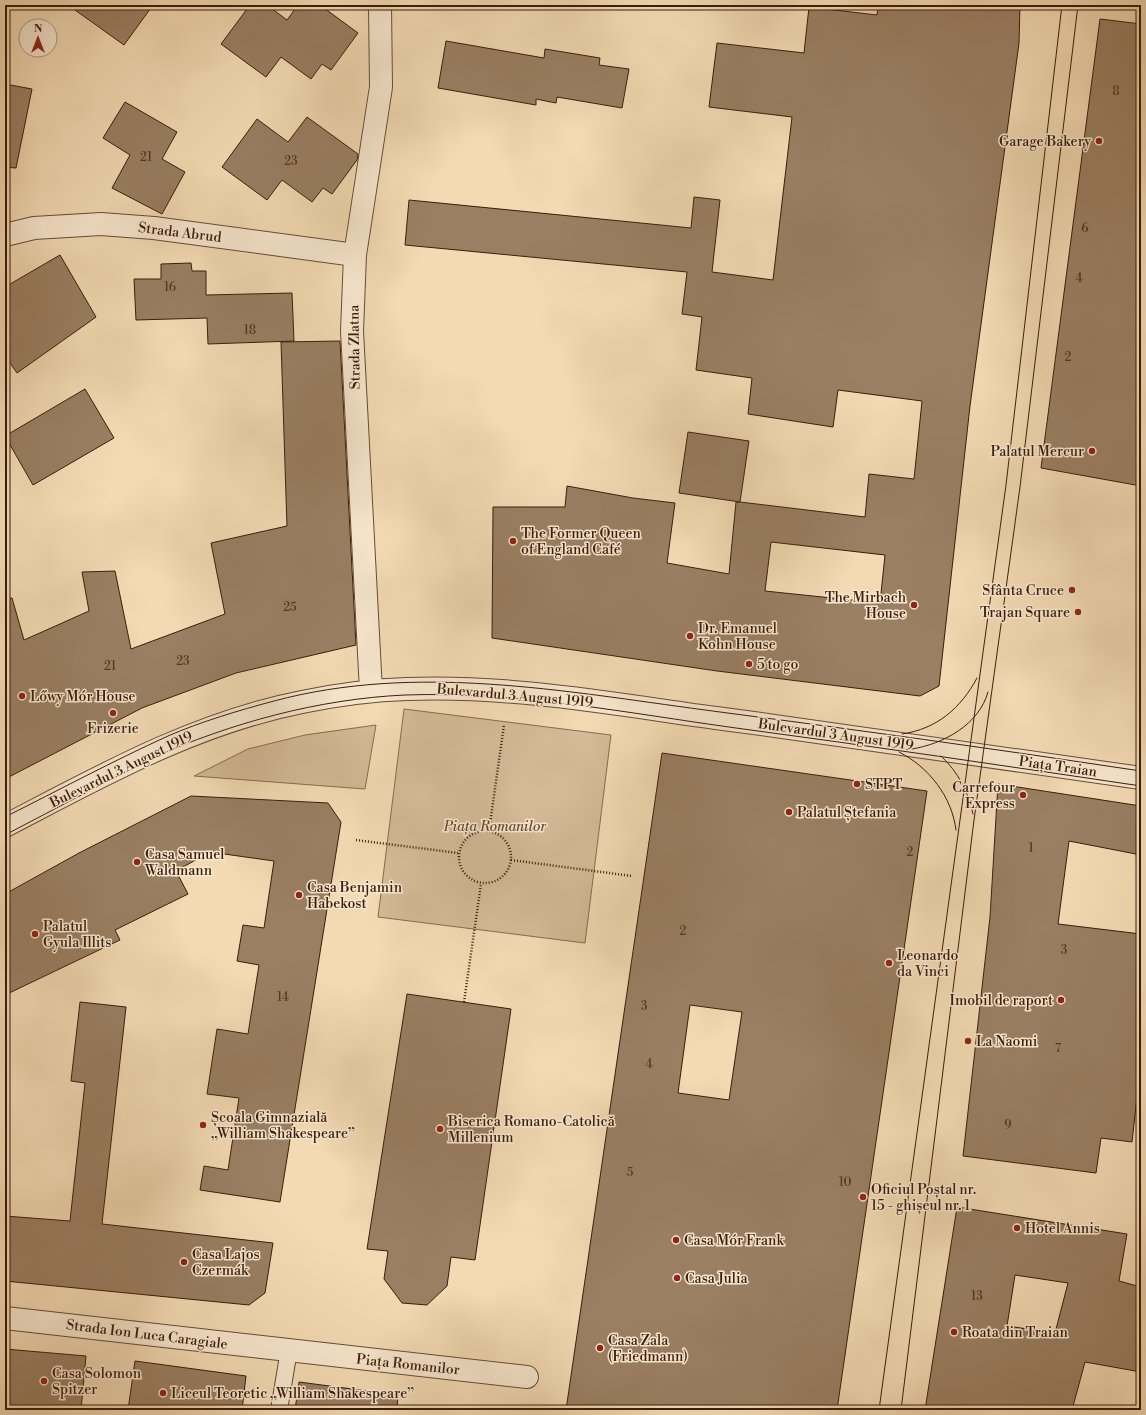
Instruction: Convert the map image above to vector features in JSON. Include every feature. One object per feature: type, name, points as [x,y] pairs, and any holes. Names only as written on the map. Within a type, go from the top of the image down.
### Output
[{"type":"street","name":"Strada Zlatna","points":[[372,691],[352,331],[355,255],[381,87],[380,5]]},
{"type":"street","name":"Strada Abrud","points":[[5,235],[34,228],[101,224],[154,228],[355,255]]},
{"type":"street","name":"Bulevardul 3 August 1919","points":[[5,826],[174,741],[276,708],[328,697],[372,691],[441,688],[507,692],[627,706],[976,754]]},
{"type":"street","name":"Piața Traian","points":[[976,754],[1141,778]]},
{"type":"street","name":"Strada Ion Luca Caragiale","points":[[5,1318],[289,1350]]},
{"type":"street","name":"Piața Romanilor","points":[[289,1350],[527,1377]]},
{"type":"lane","points":[[279,1410],[289,1350]]},
{"type":"path","points":[[489,831],[504,725]]},
{"type":"path","points":[[489,831],[502,837],[510,847],[511,860],[506,873],[495,882],[481,884],[467,878],[459,866],[458,853],[465,839],[476,832],[489,831]]},
{"type":"path","points":[[356,840],[458,853]]},
{"type":"path","points":[[511,860],[632,876]]},
{"type":"path","points":[[464,1002],[481,884]]},
{"type":"green space","name":"Piața Romanilor","points":[[404,709],[611,735],[585,943],[378,917]]},
{"type":"green space","points":[[376,725],[365,789],[194,776],[248,749],[305,735]]},
{"type":"building","points":[[68,5],[153,5],[124,45]]},
{"type":"building","points":[[250,5],[267,5],[287,20],[298,5],[320,5],[358,33],[331,70],[322,64],[311,79],[281,57],[266,77],[221,44]]},
{"type":"building","points":[[878,5],[1020,5],[1019,43],[970,406],[939,686],[920,696],[717,671],[492,638],[493,507],[565,507],[567,486],[633,498],[675,503],[667,563],[729,574],[736,502],[865,517],[869,474],[914,479],[922,401],[838,390],[833,427],[748,414],[752,378],[696,370],[702,317],[682,314],[687,272],[405,245],[409,200],[691,228],[694,197],[720,200],[712,272],[773,280],[792,117],[709,107],[717,43],[804,53],[809,7],[877,15]],"holes":[[[771,542],[885,555],[880,603],[765,591]]]},
{"type":"building","points":[[1100,19],[1141,24],[1141,159],[1138,180],[1141,180],[1141,401],[1137,434],[1141,434],[1141,486],[1041,468]]},
{"type":"building","points":[[446,41],[544,58],[545,49],[600,58],[599,65],[629,69],[622,108],[557,97],[556,103],[536,99],[536,105],[438,88]]},
{"type":"building","points":[[5,84],[32,89],[16,168],[5,167]]},
{"type":"building","points":[[125,102],[177,132],[162,159],[185,172],[162,214],[112,188],[130,155],[103,138]]},
{"type":"building","points":[[307,117],[358,154],[357,160],[332,194],[323,188],[312,202],[282,180],[267,200],[222,167],[257,119],[288,142]]},
{"type":"building","points":[[60,255],[96,317],[17,373],[5,356],[5,287]]},
{"type":"building","points":[[191,263],[192,271],[206,271],[206,295],[292,293],[294,341],[208,344],[207,318],[136,320],[134,279],[161,279],[161,264]]},
{"type":"building","points":[[340,341],[356,645],[236,673],[142,708],[5,779],[5,599],[12,598],[24,640],[89,611],[82,572],[115,571],[131,649],[225,614],[211,543],[287,526],[281,342]]},
{"type":"building","points":[[85,389],[114,438],[33,485],[5,436]]},
{"type":"building","points":[[688,432],[749,441],[740,502],[679,493]]},
{"type":"building","points":[[662,753],[927,791],[837,1410],[566,1410]],"holes":[[[690,1005],[742,1012],[729,1100],[678,1093]]]},
{"type":"building","points":[[998,784],[1141,806],[1141,855],[1069,841],[1058,924],[1141,934],[1141,1061],[1132,1142],[1101,1138],[1096,1173],[963,1156],[990,917]]},
{"type":"building","points":[[191,796],[328,803],[341,822],[280,1202],[200,1190],[204,1166],[228,1170],[239,1098],[207,1094],[217,1029],[248,1034],[259,965],[237,961],[243,925],[264,928],[274,861],[210,852],[176,871],[188,894],[115,930],[120,940],[5,995],[5,894],[79,853]]},
{"type":"building","name":"Biserica Romano-Catolică Millenium","points":[[407,994],[511,1009],[475,1260],[451,1257],[447,1286],[427,1305],[402,1303],[384,1279],[388,1251],[367,1249]]},
{"type":"building","points":[[80,1002],[126,1007],[102,1224],[273,1243],[265,1293],[249,1305],[5,1281],[5,1216],[70,1221],[85,1083],[71,1081]]},
{"type":"building","points":[[957,1207],[1127,1234],[1119,1281],[1141,1287],[1141,1372],[1085,1362],[1072,1410],[925,1410]],"holes":[[[1015,1275],[1068,1283],[1055,1333],[1007,1326]]]},
{"type":"building","name":"Casa Solomon Spitzer","points":[[5,1349],[86,1356],[81,1410],[40,1410],[5,1407]]},
{"type":"building","name":"Liceul Teoretic „William Shakespeare”","points":[[135,1361],[246,1376],[242,1410],[128,1410]]},
{"type":"building","points":[[299,1382],[398,1395],[397,1410],[295,1410]]},
{"type":"tram line","points":[[879,1410],[1006,485],[1062,5]]},
{"type":"tram line","points":[[901,1410],[974,820],[1020,487],[1078,5]]},
{"type":"tram line","points":[[902,734],[926,727],[947,715],[963,699],[977,678]]},
{"type":"tram line","points":[[5,817],[106,765],[168,736],[207,721],[274,701],[327,690],[381,684],[435,682],[489,684],[597,695],[1141,771]]},
{"type":"tram line","points":[[912,749],[936,743],[958,731],[977,714],[988,692]]},
{"type":"tram line","points":[[5,835],[152,758],[213,734],[308,707],[372,697],[405,695],[488,696],[571,704],[1141,786]]},
{"type":"tram line","points":[[899,752],[920,766],[937,784],[950,806],[956,830]]},
{"type":"tram line","points":[[941,756],[962,782],[973,814]]},
{"type":"place","name":"Garage Bakery","points":[[1099,141]]},
{"type":"place","name":"Palatul Mercur","points":[[1092,451]]},
{"type":"place","name":"The Former Queen of England Café","points":[[513,541]]},
{"type":"place","name":"Sfânta Cruce","points":[[1072,590]]},
{"type":"place","name":"The Mirbach House","points":[[914,605]]},
{"type":"place","name":"Trajan Square","points":[[1078,612]]},
{"type":"place","name":"Dr. Emanuel Kohn House","points":[[690,636]]},
{"type":"place","name":"5 to go","points":[[749,664]]},
{"type":"place","name":"Lőwy Mór House","points":[[22,696]]},
{"type":"place","name":"Frizerie","points":[[113,713]]},
{"type":"place","name":"STPT","points":[[857,784]]},
{"type":"place","name":"Carrefour Express","points":[[1023,795]]},
{"type":"place","name":"Palatul Ștefania","points":[[789,812]]},
{"type":"place","name":"Casa Samuel Waldmann","points":[[137,862]]},
{"type":"place","name":"Casa Benjamin Habekost","points":[[299,895]]},
{"type":"place","name":"Palatul Gyula Illits","points":[[35,934]]},
{"type":"place","name":"Leonardo da Vinci","points":[[889,963]]},
{"type":"place","name":"Imobil de raport","points":[[1061,1000]]},
{"type":"place","name":"La Naomi","points":[[968,1041]]},
{"type":"place","name":"Școala Gimnazială „William Shakespeare”","points":[[203,1125]]},
{"type":"place","name":"Biserica Romano-Catolică Millenium","points":[[440,1129]]},
{"type":"place","name":"Oficiul Poștal nr. 15 - ghișeul nr. 1","points":[[863,1197]]},
{"type":"place","name":"Hotel Annis","points":[[1017,1228]]},
{"type":"place","name":"Casa Mór Frank","points":[[676,1240]]},
{"type":"place","name":"Casa Lajos Czermák","points":[[184,1262]]},
{"type":"place","name":"Casa Julia","points":[[677,1278]]},
{"type":"place","name":"Roata din Traian","points":[[954,1332]]},
{"type":"place","name":"Casa Zala (Friedmann)","points":[[600,1348]]},
{"type":"place","name":"Casa Solomon Spitzer","points":[[44,1381]]},
{"type":"place","name":"Liceul Teoretic „William Shakespeare”","points":[[163,1393]]}]
